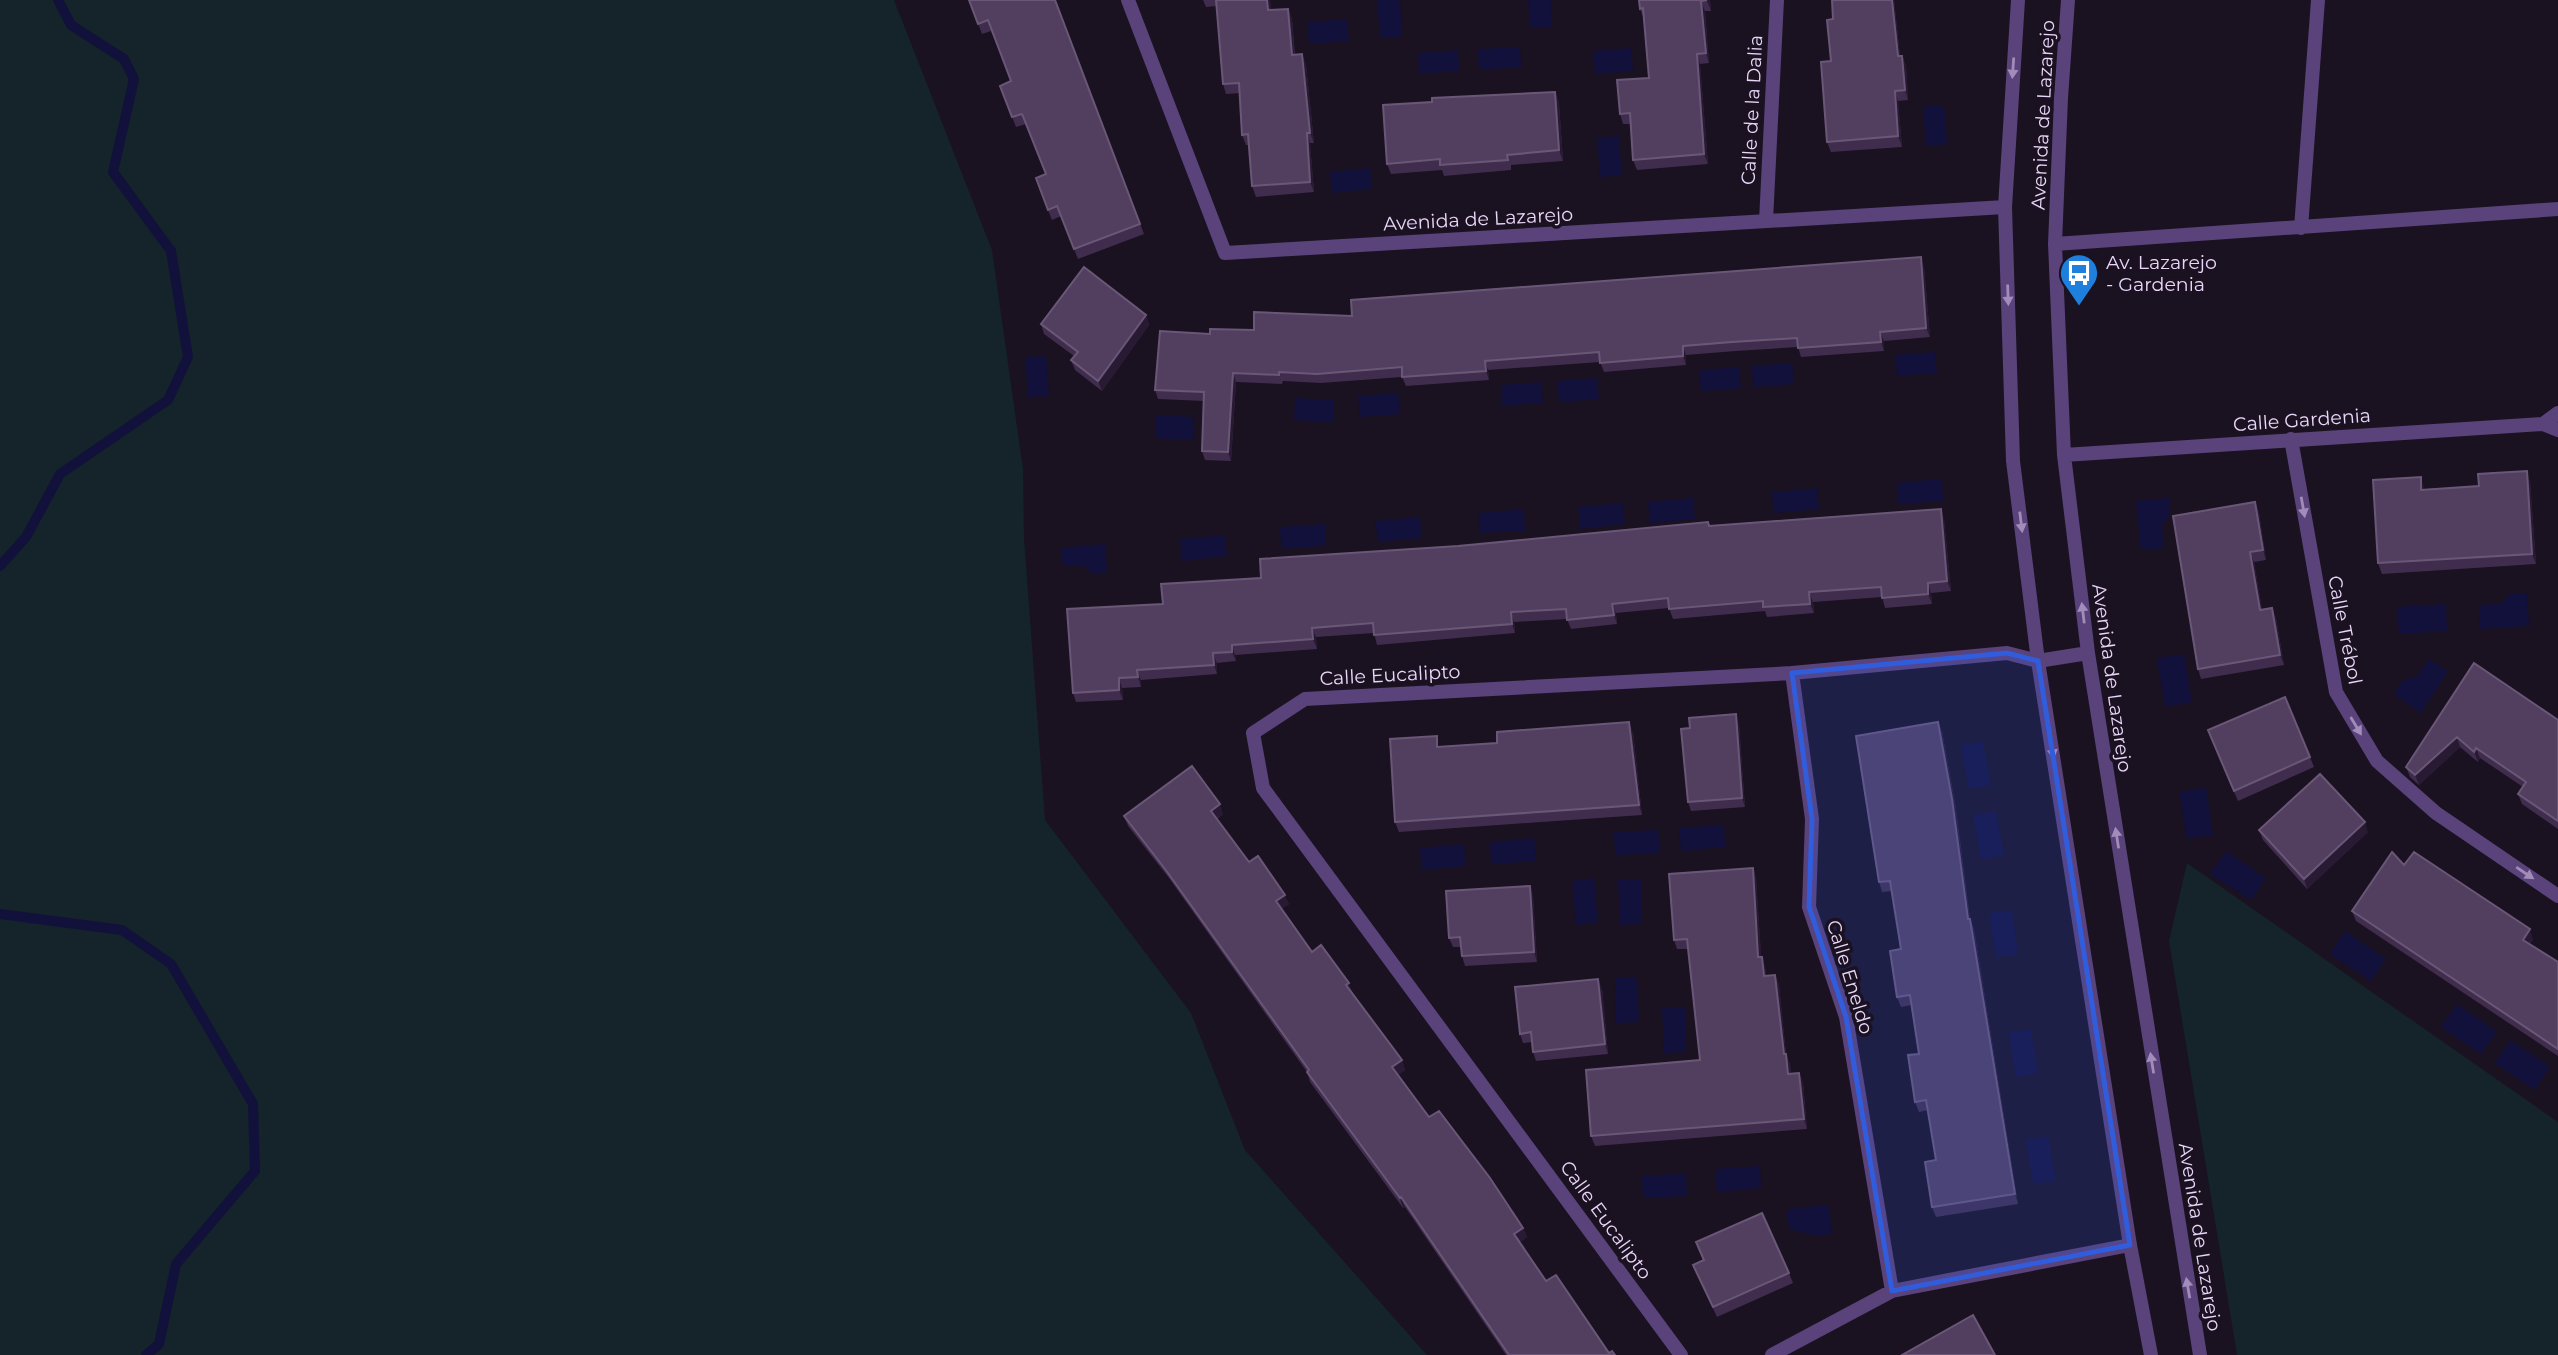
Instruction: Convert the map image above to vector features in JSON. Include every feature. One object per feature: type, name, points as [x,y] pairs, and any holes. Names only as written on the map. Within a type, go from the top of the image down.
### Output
[{"type":"street","name":"Avenida de Lazarejo","points":[[1128,0],[1225,254],[2004,206]]},
{"type":"street","name":"Calle de la Dalia","points":[[1766,221],[1777,0]]},
{"type":"street","name":"Avenida de Lazarejo","points":[[2018,0],[2004,206],[2013,461],[2038,661],[2130,1245],[2151,1355]]},
{"type":"street","name":"Avenida de Lazarejo","points":[[2068,0],[2055,244],[2064,455],[2088,653],[2200,1355]]},
{"type":"street","points":[[2301,228],[2318,0]]},
{"type":"street","points":[[2055,244],[2558,209]]},
{"type":"street","points":[[2543,424],[2558,413]]},
{"type":"street","name":"Calle Gardenia","points":[[2064,455],[2543,424],[2558,430]]},
{"type":"street","name":"Calle Trébol","points":[[2291,439],[2336,692],[2377,761],[2436,813],[2558,896]]},
{"type":"street","name":"Calle Eucalipto","points":[[1681,1355],[1263,788],[1253,733],[1305,699],[1792,673],[2007,653],[2038,661],[2088,653]]},
{"type":"street","name":"Calle Eneldo","points":[[1792,673],[1812,819],[1809,907],[1846,1017],[1892,1291]]},
{"type":"street","points":[[1772,1355],[1892,1291],[2130,1245]]},
{"type":"highlighted area","points":[[2007,653],[2038,661],[2130,1245],[1892,1291],[1846,1017],[1809,907],[1812,819],[1792,673]]},
{"type":"shaded area","points":[[0,0],[894,0],[992,250],[1023,469],[1024,538],[1045,820],[1191,1013],[1245,1150],[1427,1355],[0,1355]]},
{"type":"shaded area","points":[[1377,0],[1400,0],[1402,37],[1380,38]]},
{"type":"shaded area","points":[[1528,0],[1551,0],[1552,27],[1530,28]]},
{"type":"shaded area","points":[[1347,19],[1349,41],[1309,44],[1308,22]]},
{"type":"shaded area","points":[[1520,47],[1521,67],[1479,70],[1478,49]]},
{"type":"shaded area","points":[[1631,48],[1633,71],[1595,74],[1593,51]]},
{"type":"shaded area","points":[[1458,50],[1459,71],[1419,74],[1418,53]]},
{"type":"shaded area","points":[[1944,105],[1947,144],[1926,146],[1923,107]]},
{"type":"shaded area","points":[[1619,136],[1622,175],[1600,177],[1597,138]]},
{"type":"shaded area","points":[[1370,168],[1372,189],[1332,193],[1330,172]]},
{"type":"shaded area","points":[[1935,352],[1937,373],[1897,376],[1895,355]]},
{"type":"shaded area","points":[[1046,356],[1049,396],[1028,397],[1025,357]]},
{"type":"shaded area","points":[[1792,363],[1794,384],[1753,387],[1752,366]]},
{"type":"shaded area","points":[[1739,367],[1741,388],[1701,391],[1699,370]]},
{"type":"shaded area","points":[[1597,378],[1599,399],[1559,402],[1557,381]]},
{"type":"shaded area","points":[[1541,382],[1543,403],[1502,406],[1501,385]]},
{"type":"shaded area","points":[[1398,393],[1400,414],[1360,417],[1358,396]]},
{"type":"shaded area","points":[[1295,398],[1334,400],[1333,422],[1294,420]]},
{"type":"shaded area","points":[[1156,415],[1194,417],[1193,440],[1155,438]]},
{"type":"shaded area","points":[[1942,479],[1943,501],[1898,504],[1897,483]]},
{"type":"shaded area","points":[[1817,488],[1819,509],[1774,513],[1772,492]]},
{"type":"shaded area","points":[[1693,498],[1695,519],[1650,523],[1648,502]]},
{"type":"shaded area","points":[[2169,498],[2170,516],[2162,525],[2164,548],[2141,550],[2136,501]]},
{"type":"shaded area","points":[[1623,503],[1625,524],[1580,529],[1578,507]]},
{"type":"shaded area","points":[[1524,509],[1525,531],[1480,533],[1479,513]]},
{"type":"shaded area","points":[[1420,517],[1422,538],[1378,542],[1375,521]]},
{"type":"shaded area","points":[[1325,524],[1326,546],[1281,548],[1280,527]]},
{"type":"shaded area","points":[[1225,535],[1227,556],[1182,561],[1180,539]]},
{"type":"shaded area","points":[[1105,544],[1107,572],[1093,574],[1083,565],[1063,566],[1061,548]]},
{"type":"shaded area","points":[[2510,594],[2527,594],[2529,626],[2480,629],[2479,605],[2501,604]]},
{"type":"shaded area","points":[[2446,604],[2447,631],[2399,634],[2397,607]]},
{"type":"shaded area","points":[[2184,654],[2192,702],[2165,707],[2157,658]]},
{"type":"shaded area","points":[[2429,659],[2448,671],[2421,713],[2394,694],[2403,680],[2416,677]]},
{"type":"shaded area","points":[[1983,741],[1991,785],[1969,789],[1960,745]]},
{"type":"shaded area","points":[[2206,787],[2213,835],[2187,839],[2179,792]]},
{"type":"shaded area","points":[[1996,811],[2004,855],[1981,860],[1973,815]]},
{"type":"shaded area","points":[[1724,825],[1725,847],[1681,851],[1679,828]]},
{"type":"shaded area","points":[[1658,830],[1660,853],[1615,855],[1614,832]]},
{"type":"shaded area","points":[[1534,838],[1536,861],[1491,864],[1490,842]]},
{"type":"shaded area","points":[[1464,844],[1466,866],[1422,870],[1420,848]]},
{"type":"shaded area","points":[[2226,851],[2266,878],[2251,900],[2210,874]]},
{"type":"shaded area","points":[[2187,863],[2558,1122],[2558,1355],[2237,1355],[2169,941]]},
{"type":"shaded area","points":[[1594,878],[1598,923],[1576,925],[1572,881]]},
{"type":"shaded area","points":[[1618,880],[1641,880],[1642,924],[1620,925]]},
{"type":"shaded area","points":[[2012,910],[2018,954],[1996,957],[1989,913]]},
{"type":"shaded area","points":[[2345,931],[2386,959],[2371,981],[2330,954]]},
{"type":"shaded area","points":[[1615,978],[1637,978],[1639,1022],[1616,1023]]},
{"type":"shaded area","points":[[2457,1004],[2497,1032],[2481,1054],[2441,1027]]},
{"type":"shaded area","points":[[1685,1007],[1686,1052],[1664,1053],[1662,1008]]},
{"type":"shaded area","points":[[2031,1029],[2038,1073],[2016,1077],[2008,1032]]},
{"type":"shaded area","points":[[2510,1040],[2550,1067],[2535,1090],[2495,1063]]},
{"type":"shaded area","points":[[2048,1136],[2056,1180],[2033,1184],[2026,1140]]},
{"type":"shaded area","points":[[1760,1166],[1761,1188],[1717,1192],[1715,1169]]},
{"type":"shaded area","points":[[1686,1173],[1687,1196],[1643,1198],[1642,1176]]},
{"type":"shaded area","points":[[1829,1205],[1832,1234],[1816,1236],[1789,1229],[1787,1209]]},
{"type":"building","points":[[969,0],[1055,0],[1140,224],[1074,249],[1057,206],[1048,210],[1036,178],[1046,174],[1022,114],[1012,117],[1000,86],[1011,81],[988,20],[978,24]]},
{"type":"building","points":[[1216,0],[1267,0],[1268,10],[1288,9],[1292,55],[1302,54],[1310,133],[1307,133],[1310,182],[1252,186],[1248,134],[1242,135],[1239,83],[1223,84]]},
{"type":"building","points":[[1639,0],[1707,0],[1701,1],[1706,53],[1697,54],[1704,154],[1633,160],[1630,113],[1620,114],[1617,80],[1649,78],[1643,8],[1640,9]]},
{"type":"building","points":[[1832,0],[1892,0],[1905,90],[1895,91],[1898,136],[1827,142],[1821,62],[1831,61],[1827,20],[1833,19]]},
{"type":"building","points":[[1555,92],[1559,150],[1507,155],[1508,160],[1440,165],[1440,159],[1387,164],[1383,105],[1432,102],[1432,98]]},
{"type":"building","points":[[1921,257],[1926,328],[1880,332],[1881,342],[1798,348],[1797,338],[1732,342],[1683,346],[1683,356],[1600,363],[1599,352],[1485,361],[1486,371],[1402,377],[1402,367],[1317,374],[1233,373],[1228,452],[1202,451],[1204,392],[1155,390],[1160,331],[1210,334],[1210,329],[1254,330],[1254,312],[1352,316],[1351,300]]},
{"type":"building","points":[[1084,267],[1146,315],[1098,381],[1071,360],[1078,352],[1041,324]]},
{"type":"building","points":[[2527,471],[2532,554],[2378,563],[2373,480],[2421,477],[2421,490],[2479,486],[2478,474]]},
{"type":"building","points":[[2255,502],[2263,550],[2250,552],[2260,610],[2272,608],[2280,655],[2198,669],[2173,516]]},
{"type":"building","points":[[1941,509],[1947,581],[1928,583],[1928,594],[1882,598],[1881,587],[1809,592],[1810,604],[1763,607],[1763,601],[1669,609],[1668,598],[1612,604],[1614,615],[1567,620],[1566,609],[1511,612],[1512,624],[1374,635],[1373,623],[1312,628],[1313,639],[1232,645],[1232,652],[1213,653],[1214,665],[1137,670],[1138,677],[1119,678],[1119,690],[1073,693],[1067,609],[1163,604],[1161,584],[1261,578],[1260,559],[1458,546],[1708,522],[1709,526]]},
{"type":"building","points":[[2474,663],[2558,720],[2558,821],[2518,794],[2526,782],[2476,748],[2474,752],[2457,737],[2415,775],[2406,767]]},
{"type":"building","points":[[2285,697],[2310,757],[2234,791],[2208,730]]},
{"type":"building","points":[[1736,714],[1742,798],[1688,802],[1681,729],[1690,728],[1689,718]]},
{"type":"building","points":[[1629,722],[1639,805],[1395,822],[1390,739],[1437,736],[1437,747],[1497,743],[1497,732]]},
{"type":"building","points":[[1938,722],[1952,799],[1968,919],[2015,1194],[1932,1207],[1925,1162],[1936,1160],[1926,1100],[1915,1102],[1908,1055],[1919,1054],[1910,995],[1897,997],[1890,951],[1901,949],[1890,881],[1879,882],[1856,736]]},
{"type":"building","points":[[1192,766],[1220,804],[1211,811],[1249,862],[1258,856],[1285,895],[1276,901],[1312,952],[1321,945],[1349,983],[1346,985],[1402,1060],[1392,1067],[1429,1117],[1439,1111],[1490,1178],[1523,1228],[1514,1234],[1546,1281],[1556,1275],[1609,1353],[1612,1351],[1615,1355],[1509,1355],[1401,1197],[1307,1072],[1309,1070],[1124,816]]},
{"type":"building","points":[[2320,774],[2365,822],[2304,879],[2259,830]]},
{"type":"building","points":[[2392,852],[2404,865],[2414,852],[2530,929],[2523,940],[2558,962],[2558,1049],[2352,911]]},
{"type":"building","points":[[1753,868],[1758,957],[1762,957],[1764,976],[1775,975],[1788,1074],[1799,1073],[1804,1119],[1591,1136],[1586,1070],[1700,1060],[1687,939],[1674,940],[1669,874]]},
{"type":"building","points":[[1530,886],[1534,952],[1462,956],[1460,937],[1449,938],[1446,891]]},
{"type":"building","points":[[1598,979],[1605,1044],[1533,1052],[1531,1032],[1520,1034],[1515,987]]},
{"type":"building","points":[[1762,1213],[1789,1273],[1713,1307],[1693,1265],[1704,1260],[1696,1242]]},
{"type":"building","points":[[1973,1315],[1995,1355],[1902,1355]]},
{"type":"waterway","points":[[0,566],[26,537],[60,474],[168,400],[188,357],[171,251],[113,172],[134,79],[124,59],[71,25],[58,0]]},
{"type":"waterway","points":[[0,914],[122,930],[171,964],[253,1104],[255,1171],[176,1264],[159,1344],[146,1355]]},
{"type":"place","name":"Av. Lazarejo - Gardenia","points":[[2079,307]]}]
